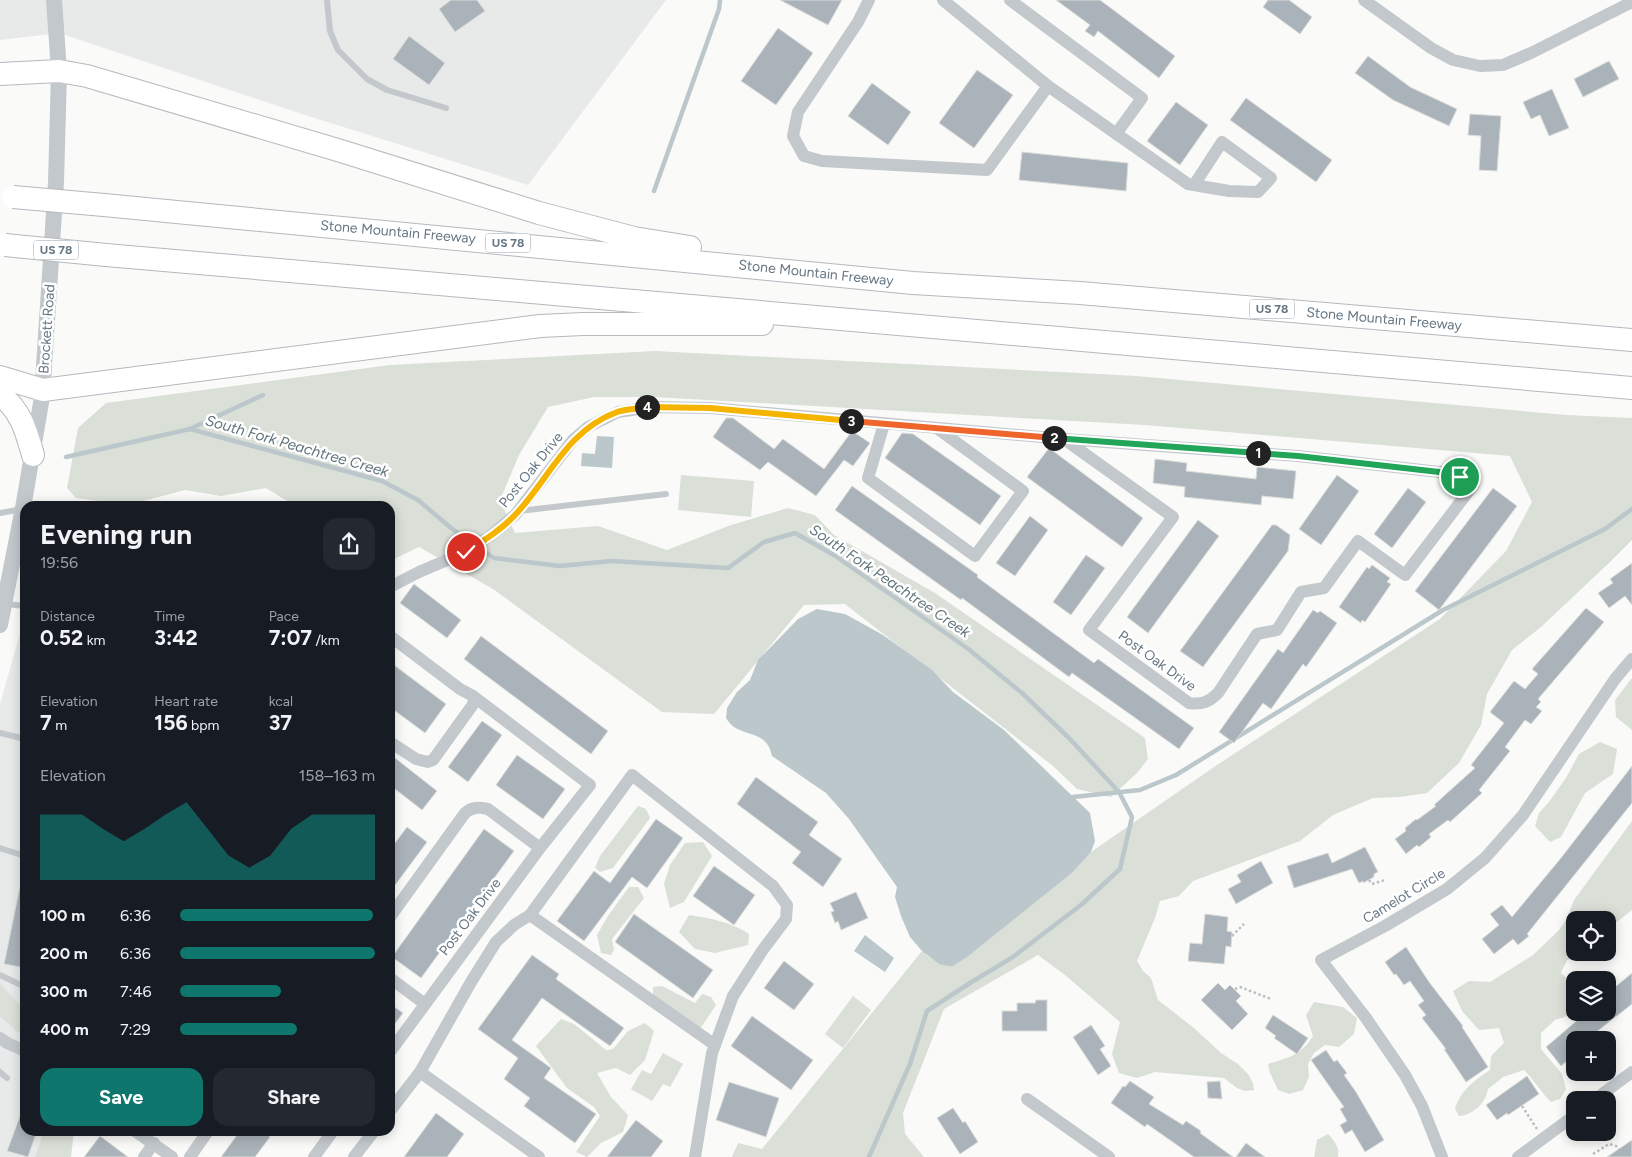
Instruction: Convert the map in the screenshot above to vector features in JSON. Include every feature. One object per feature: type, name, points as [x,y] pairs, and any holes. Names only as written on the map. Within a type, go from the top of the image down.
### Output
[{"type":"highway","points":[[0,74],[59,71],[120,85],[539,213],[634,238],[913,283]]},
{"type":"highway","name":"Stone Mountain Freeway","points":[[7,196],[913,283],[1080,293],[1632,340]]},
{"type":"highway","name":"US 78","points":[[2,244],[402,281],[468,285],[1632,388]]},
{"type":"highway","points":[[0,377],[43,390],[540,326],[583,324],[915,325]]},
{"type":"highway","points":[[0,394],[13,408],[25,426],[33,455]]},
{"type":"street","name":"Brockett Road","points":[[24,501],[43,390],[56,182],[59,71],[54,0]]},
{"type":"street","points":[[869,0],[858,22],[798,112],[793,136],[804,156],[822,161],[988,170],[1048,86]]},
{"type":"street","points":[[945,0],[1048,86],[1188,184],[1229,191],[1258,192],[1270,178],[1222,142],[1194,185]]},
{"type":"street","points":[[1010,0],[1142,98],[1116,134]]},
{"type":"street","points":[[1364,0],[1431,48],[1453,60],[1480,66],[1503,65],[1531,53],[1632,2]]},
{"type":"street","name":"Post Oak Drive","points":[[395,584],[466,552],[490,536],[518,511],[573,440],[588,427],[618,412],[652,407],[710,408],[1064,439],[1298,456],[1448,473],[1474,484],[1405,575],[1358,541],[1324,588],[1302,592],[1277,630],[1257,634],[1218,694],[1210,701],[1200,705],[1189,703],[1089,630],[1173,517],[1064,439]]},
{"type":"street","points":[[884,424],[868,478],[974,556],[1023,491],[937,428]]},
{"type":"street","name":"Brockett Road","points":[[2,614],[20,523]]},
{"type":"street","points":[[395,640],[460,689],[473,696],[474,702],[433,760],[428,762],[416,759],[395,745]]},
{"type":"street","name":"Camelot Circle","points":[[1442,1157],[1422,1106],[1405,1075],[1366,1018],[1321,960],[1391,922],[1447,888],[1484,858],[1523,815],[1615,680],[1632,659]]},
{"type":"street","name":"Post Oak Drive","points":[[395,1045],[540,848],[590,785],[473,696]]},
{"type":"street","points":[[395,1104],[420,1072],[470,982],[496,942],[514,925],[530,915],[632,776],[773,886],[787,905],[786,919],[762,951],[733,996],[714,1045],[695,1157]]},
{"type":"street","points":[[395,910],[465,813],[470,809],[479,807],[488,809],[540,848]]},
{"type":"street","points":[[530,915],[714,1045]]},
{"type":"street","points":[[395,982],[425,1004]]},
{"type":"street","points":[[0,1038],[6,1043],[20,1049]]},
{"type":"street","points":[[420,1072],[539,1157]]},
{"type":"street","points":[[1606,1091],[1632,1072]]},
{"type":"street","points":[[1027,1100],[1109,1157]]},
{"type":"street","points":[[1518,1157],[1566,1121]]},
{"type":"street","points":[[143,1136],[172,1157]]},
{"type":"street","points":[[190,1157],[205,1136]]},
{"type":"street","points":[[314,1157],[329,1136]]},
{"type":"street","points":[[354,1157],[370,1136]]},
{"type":"street","points":[[144,1157],[154,1143]]},
{"type":"lane","points":[[327,0],[330,31],[338,50],[367,79],[387,90],[446,108]]},
{"type":"lane","points":[[518,511],[666,494]]},
{"type":"lane","points":[[0,513],[20,509]]},
{"type":"lane","points":[[2,614],[20,608]]},
{"type":"lane","points":[[0,733],[20,738]]},
{"type":"lane","points":[[0,848],[20,854]]},
{"type":"lane","points":[[0,975],[20,985]]},
{"type":"lane","points":[[0,1072],[6,1078]]},
{"type":"path","points":[[1369,880],[1372,884],[1385,880]]},
{"type":"path","points":[[1232,936],[1244,924]]},
{"type":"path","points":[[1235,989],[1240,987],[1271,999]]},
{"type":"path","points":[[1522,1106],[1543,1138]]},
{"type":"path","points":[[1593,1154],[1609,1144],[1619,1149]]},
{"type":"shaded area","points":[[0,0],[666,0],[528,185],[302,114],[59,33],[0,40]]},
{"type":"shaded area","points":[[655,351],[1136,376],[1566,415],[1632,418],[1632,540],[1541,627],[1512,650],[1487,694],[1481,725],[1459,763],[1427,793],[1373,798],[1333,815],[1300,841],[1193,881],[1179,896],[1160,901],[1137,961],[1143,971],[1151,978],[1158,1000],[1194,1028],[1221,1053],[1238,1064],[1248,1074],[1253,1083],[1254,1090],[1245,1091],[1237,1088],[1224,1078],[1155,1072],[1137,1078],[1119,1073],[1112,1054],[1120,1022],[1065,975],[1038,955],[944,1009],[903,1113],[905,1134],[924,1157],[732,1157],[738,1143],[762,1149],[922,951],[943,965],[958,963],[1073,872],[1091,852],[1217,765],[1440,619],[1506,551],[1532,502],[1510,456],[1145,425],[655,397],[594,397],[548,407],[519,455],[500,500],[515,533],[598,526],[667,550],[731,525],[788,508],[815,515],[834,535],[935,593],[1145,738],[1148,759],[1137,773],[1111,797],[1077,789],[1053,766],[845,604],[804,605],[714,714],[662,712],[493,589],[419,547],[395,559],[395,501],[287,501],[266,488],[221,496],[185,490],[143,501],[98,501],[76,498],[67,488],[78,428],[106,403],[390,365]]},
{"type":"shaded area","points":[[597,436],[614,437],[612,468],[581,466],[582,453],[595,454]]},
{"type":"shaded area","points":[[681,475],[754,481],[751,517],[678,510]]},
{"type":"shaded area","points":[[817,609],[845,614],[883,635],[932,670],[953,692],[1004,730],[1090,813],[1095,841],[1091,852],[1073,872],[967,957],[953,966],[939,964],[922,951],[910,937],[895,897],[897,887],[849,819],[826,793],[772,756],[770,748],[762,739],[734,727],[726,718],[727,708],[737,692],[750,680],[758,660],[798,619]]},
{"type":"shaded area","points":[[20,634],[20,1136],[62,1136],[53,1157],[0,1157],[0,704]]},
{"type":"shaded area","points":[[1632,678],[1632,730],[1616,717],[1615,700]]},
{"type":"shaded area","points":[[1600,742],[1617,749],[1613,774],[1585,793],[1561,837],[1550,842],[1535,826],[1539,813],[1566,778],[1579,754]]},
{"type":"shaded area","points":[[638,806],[646,809],[650,818],[613,868],[600,872],[595,868],[600,856]]},
{"type":"shaded area","points":[[1632,821],[1632,910],[1616,923],[1616,911],[1570,911],[1574,900]]},
{"type":"shaded area","points":[[703,842],[712,856],[684,902],[670,908],[664,884],[670,865],[685,843]]},
{"type":"shaded area","points":[[629,887],[638,887],[644,898],[612,939],[614,950],[611,955],[601,953],[597,935]]},
{"type":"shaded area","points":[[689,915],[735,926],[749,934],[748,945],[715,953],[695,949],[679,932]]},
{"type":"shaded area","points":[[1566,920],[1567,961],[1561,973],[1566,978],[1566,1016],[1555,1020],[1541,1033],[1541,1049],[1562,1074],[1566,1089],[1560,1099],[1551,1102],[1524,1070],[1503,1077],[1488,1089],[1485,1099],[1474,1111],[1459,1116],[1455,1109],[1460,1097],[1474,1082],[1490,1070],[1491,1056],[1504,1043],[1499,1028],[1479,1030],[1462,1011],[1453,991],[1469,981],[1490,982],[1533,955],[1559,930]]},
{"type":"shaded area","points":[[865,935],[894,958],[885,972],[854,951]]},
{"type":"shaded area","points":[[0,984],[20,1005],[20,1032],[0,1016]]},
{"type":"shaded area","points":[[662,986],[695,1003],[702,994],[711,997],[716,1005],[700,1029],[653,995],[653,987]]},
{"type":"shaded area","points":[[853,996],[871,1010],[843,1048],[825,1034]]},
{"type":"shaded area","points":[[1314,1002],[1343,1007],[1357,1018],[1354,1034],[1339,1047],[1325,1045],[1314,1053],[1308,1064],[1309,1077],[1303,1090],[1289,1094],[1278,1090],[1268,1064],[1294,1055],[1308,1043],[1313,1036],[1306,1015]]},
{"type":"shaded area","points":[[561,1019],[574,1024],[606,1050],[613,1049],[628,1031],[645,1023],[654,1031],[645,1060],[630,1075],[616,1068],[597,1073],[611,1097],[628,1115],[623,1132],[601,1143],[587,1157],[576,1152],[600,1116],[594,1107],[567,1088],[536,1046]]},
{"type":"shaded area","points":[[663,1053],[683,1064],[670,1087],[663,1084],[652,1101],[631,1089],[642,1070],[651,1074]]},
{"type":"shaded area","points":[[1328,1134],[1337,1147],[1338,1157],[1314,1157],[1317,1140]]},
{"type":"shaded area","points":[[42,1136],[73,1136],[71,1157],[35,1157]]},
{"type":"building","points":[[451,0],[477,0],[485,11],[455,32],[439,9]]},
{"type":"building","points":[[780,0],[842,0],[828,25]]},
{"type":"building","points":[[1056,0],[1100,0],[1175,56],[1159,78],[1098,31],[1094,37],[1085,31],[1090,25]]},
{"type":"building","points":[[1268,0],[1289,0],[1312,17],[1300,34],[1263,7]]},
{"type":"building","points":[[778,28],[813,53],[776,105],[741,81]]},
{"type":"building","points":[[409,36],[445,63],[429,85],[393,59]]},
{"type":"building","points":[[1368,56],[1410,87],[1457,109],[1449,126],[1393,100],[1355,73]]},
{"type":"building","points":[[1609,61],[1619,79],[1583,97],[1574,79]]},
{"type":"building","points":[[977,70],[1013,95],[974,148],[939,123]]},
{"type":"building","points":[[872,83],[911,112],[888,145],[848,116]]},
{"type":"building","points":[[1552,89],[1569,128],[1549,136],[1540,115],[1531,119],[1523,102]]},
{"type":"building","points":[[1246,98],[1332,160],[1316,182],[1230,120]]},
{"type":"building","points":[[1176,102],[1208,125],[1180,165],[1147,141]]},
{"type":"building","points":[[1470,114],[1501,116],[1497,171],[1479,170],[1481,136],[1468,135]]},
{"type":"building","points":[[1022,152],[1128,163],[1126,191],[1019,180]]},
{"type":"building","points":[[726,418],[733,418],[774,449],[783,439],[824,469],[852,431],[870,443],[853,466],[844,460],[816,496],[768,462],[760,470],[713,437]]},
{"type":"building","points":[[902,433],[913,434],[1001,496],[980,525],[885,458]]},
{"type":"building","points":[[1049,448],[1143,518],[1122,547],[1027,477]]},
{"type":"building","points":[[1155,459],[1187,463],[1186,471],[1256,479],[1257,467],[1296,471],[1293,499],[1262,496],[1261,505],[1184,497],[1185,487],[1153,483]]},
{"type":"building","points":[[1337,475],[1359,491],[1321,545],[1299,529]]},
{"type":"building","points":[[852,486],[978,575],[977,577],[1094,663],[1098,659],[1194,728],[1179,749],[1072,673],[1069,677],[962,598],[961,600],[835,510]]},
{"type":"building","points":[[1408,488],[1426,502],[1392,548],[1374,534]]},
{"type":"building","points":[[1493,488],[1517,506],[1439,610],[1415,591]]},
{"type":"building","points":[[1030,516],[1048,530],[1015,576],[996,563]]},
{"type":"building","points":[[1198,520],[1219,536],[1148,633],[1127,617]]},
{"type":"building","points":[[1272,525],[1276,525],[1290,535],[1288,551],[1203,667],[1180,651]]},
{"type":"building","points":[[1086,555],[1105,568],[1071,615],[1053,602]]},
{"type":"building","points":[[1632,563],[1632,605],[1625,596],[1609,608],[1598,593],[1613,583],[1610,579]]},
{"type":"building","points":[[1372,565],[1390,578],[1387,582],[1391,584],[1365,622],[1362,620],[1361,623],[1339,607],[1367,567],[1369,569]]},
{"type":"building","points":[[414,584],[461,620],[447,638],[400,603]]},
{"type":"building","points":[[1586,608],[1604,622],[1538,699],[1541,702],[1536,707],[1542,711],[1531,724],[1525,720],[1505,747],[1510,751],[1479,790],[1482,793],[1450,822],[1448,820],[1429,834],[1431,837],[1419,847],[1417,845],[1406,854],[1395,839],[1406,831],[1405,828],[1416,819],[1436,806],[1434,805],[1475,768],[1471,765],[1504,723],[1490,712],[1514,681],[1525,689],[1538,674],[1532,669]]},
{"type":"building","points":[[1313,610],[1318,613],[1320,611],[1337,623],[1306,667],[1303,664],[1271,709],[1263,703],[1234,743],[1219,732],[1278,649],[1283,653]]},
{"type":"building","points":[[481,636],[608,731],[591,754],[464,659]]},
{"type":"building","points":[[395,666],[446,704],[425,733],[395,711]]},
{"type":"building","points":[[482,721],[502,735],[468,782],[448,767]]},
{"type":"building","points":[[517,755],[565,789],[543,819],[496,785]]},
{"type":"building","points":[[395,758],[437,791],[422,810],[395,789]]},
{"type":"building","points":[[1632,766],[1632,803],[1527,934],[1529,936],[1518,945],[1513,939],[1494,954],[1482,939],[1499,925],[1490,914],[1502,905],[1512,917],[1561,858]]},
{"type":"building","points":[[756,777],[818,822],[809,835],[842,859],[823,887],[792,863],[801,852],[737,804]]},
{"type":"building","points":[[656,819],[683,838],[647,888],[632,877],[584,941],[557,921],[594,871],[610,883]]},
{"type":"building","points":[[407,827],[427,842],[395,885],[395,843]]},
{"type":"building","points":[[484,829],[514,851],[421,978],[395,959],[395,953]]},
{"type":"building","points":[[1365,847],[1378,872],[1374,874],[1374,877],[1359,883],[1352,869],[1294,888],[1287,866],[1328,853],[1332,863]]},
{"type":"building","points":[[1261,861],[1273,883],[1236,904],[1228,889],[1241,882],[1237,875]]},
{"type":"building","points":[[714,866],[755,895],[734,925],[693,896]]},
{"type":"building","points":[[20,886],[20,967],[4,964]]},
{"type":"building","points":[[856,892],[868,918],[841,930],[838,921],[835,923],[831,912],[834,911],[830,903]]},
{"type":"building","points":[[634,914],[713,970],[693,998],[615,942]]},
{"type":"building","points":[[1205,914],[1228,917],[1227,931],[1232,932],[1231,947],[1226,946],[1224,964],[1188,961],[1190,943],[1202,944]]},
{"type":"building","points":[[1406,947],[1429,982],[1463,1026],[1488,1067],[1466,1082],[1444,1049],[1446,1049],[1422,1018],[1426,1015],[1418,1005],[1424,1001],[1410,981],[1404,985],[1385,962]]},
{"type":"building","points":[[532,955],[559,974],[556,979],[624,1028],[610,1046],[542,998],[512,1040],[551,1068],[544,1078],[596,1114],[575,1143],[524,1106],[530,1098],[504,1079],[518,1058],[478,1029]]},
{"type":"building","points":[[784,961],[814,984],[794,1010],[764,988]]},
{"type":"building","points":[[1632,973],[1632,1004],[1616,1017],[1616,986]]},
{"type":"building","points":[[1218,983],[1225,990],[1230,985],[1241,996],[1236,1001],[1248,1014],[1232,1030],[1201,1000]]},
{"type":"building","points":[[1036,1000],[1047,1000],[1047,1031],[1002,1031],[1002,1011],[1017,1011],[1017,1003],[1035,1003]]},
{"type":"building","points":[[395,1007],[403,1013],[395,1023]]},
{"type":"building","points":[[1273,1015],[1308,1038],[1297,1054],[1274,1038],[1276,1036],[1265,1028]]},
{"type":"building","points":[[752,1016],[813,1060],[791,1090],[731,1046]]},
{"type":"building","points":[[1576,1021],[1610,1021],[1598,1031],[1566,1031],[1566,1062],[1561,1066],[1546,1047]]},
{"type":"building","points":[[1091,1025],[1105,1046],[1100,1049],[1111,1066],[1098,1075],[1073,1037]]},
{"type":"building","points":[[1326,1050],[1334,1062],[1337,1060],[1347,1073],[1344,1075],[1384,1140],[1365,1152],[1352,1130],[1345,1134],[1340,1125],[1347,1121],[1340,1109],[1344,1107],[1311,1060]]},
{"type":"building","points":[[1527,1076],[1539,1094],[1508,1115],[1507,1113],[1497,1120],[1486,1105]]},
{"type":"building","points":[[1130,1081],[1154,1097],[1149,1104],[1183,1125],[1186,1121],[1233,1157],[1194,1157],[1147,1124],[1145,1127],[1111,1103],[1123,1086],[1125,1087]]},
{"type":"building","points":[[1220,1081],[1222,1099],[1208,1098],[1207,1082]]},
{"type":"building","points":[[729,1082],[779,1098],[766,1137],[716,1120]]},
{"type":"building","points":[[953,1108],[963,1123],[965,1121],[978,1142],[960,1154],[937,1118]]},
{"type":"building","points":[[436,1113],[464,1134],[447,1157],[404,1157]]},
{"type":"building","points":[[20,1116],[20,1136],[35,1136],[28,1157],[7,1151]]},
{"type":"building","points":[[636,1120],[663,1141],[651,1157],[607,1157]]},
{"type":"building","points":[[100,1136],[128,1157],[84,1157]]},
{"type":"building","points":[[236,1136],[270,1137],[255,1157],[221,1157]]},
{"type":"building","points":[[1632,1140],[1632,1157],[1607,1157]]},
{"type":"building","points":[[1246,1143],[1265,1157],[1236,1157]]},
{"type":"waterway","points":[[654,191],[719,9],[720,0]]},
{"type":"waterway","points":[[190,429],[263,395]]},
{"type":"waterway","name":"South Fork Peachtree Creek","points":[[66,457],[190,429],[382,481],[418,500],[451,528],[494,558],[560,566],[612,561],[728,568],[764,542],[795,533],[834,555],[967,648],[1022,693],[1069,738],[1119,792],[1132,817],[1120,869],[1081,905],[1013,957],[927,1011],[910,1064],[869,1157]]},
{"type":"waterway","points":[[1073,797],[1140,790],[1176,775],[1443,610],[1605,529],[1632,509]]},
{"type":"route","points":[[466,552],[490,536],[515,515],[573,440],[588,427],[618,412],[652,407],[710,408],[1064,439],[1298,456],[1448,473],[1460,477]]}]
